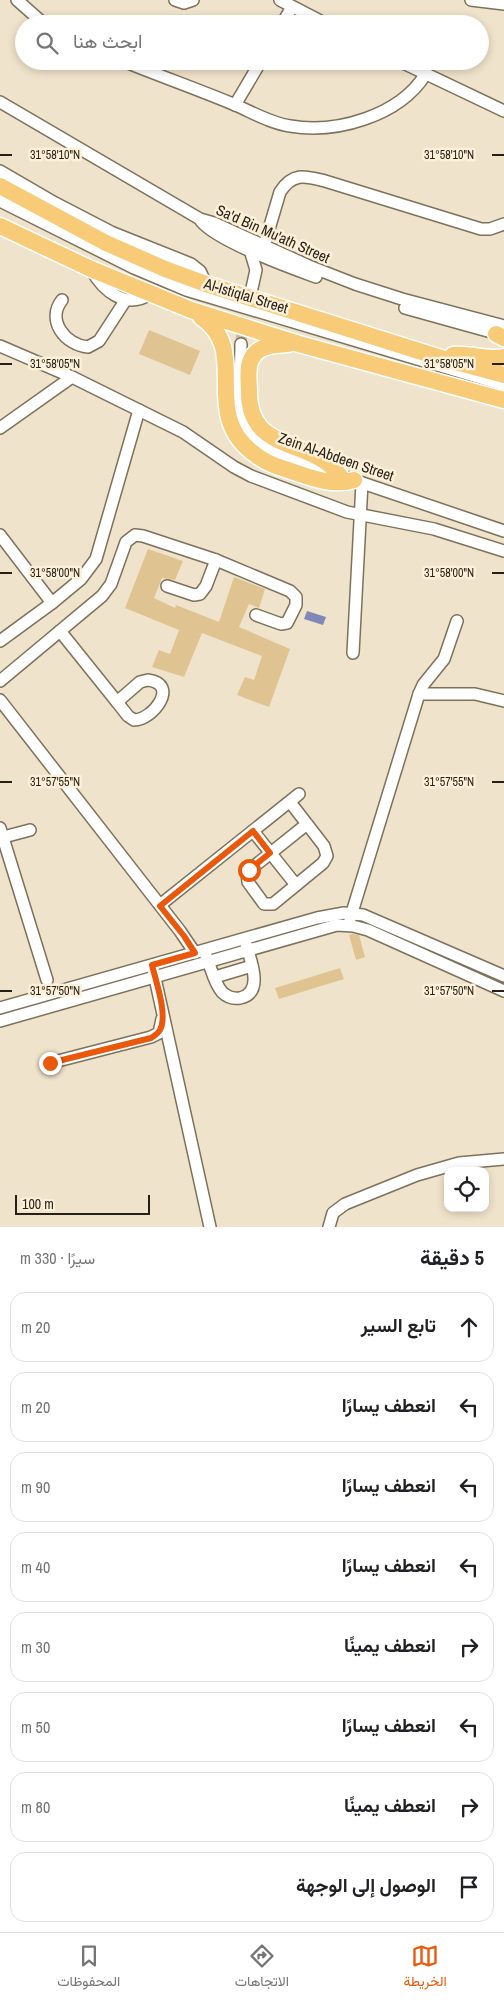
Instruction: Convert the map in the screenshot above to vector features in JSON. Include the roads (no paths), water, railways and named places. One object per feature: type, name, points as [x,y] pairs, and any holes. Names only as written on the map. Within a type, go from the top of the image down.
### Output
[{"type":"highway","name":"Al-Istiqlal Street","points":[[0,186],[106,243],[206,284],[441,358],[504,375]]},
{"type":"highway","name":"Al-Istiqlal Street","points":[[0,226],[91,269],[191,310],[299,344],[504,400]]},
{"type":"highway","points":[[191,310],[211,324],[222,340],[226,352],[225,393],[227,414],[235,433],[247,448],[264,460],[302,474],[331,482],[343,483],[352,479]]},
{"type":"highway","points":[[299,344],[266,346],[255,353],[249,365],[248,399],[251,414],[258,426],[269,436],[321,458],[352,479]]},
{"type":"highway","points":[[441,358],[466,354],[499,359],[504,357]]},
{"type":"street","points":[[18,0],[34,15]]},
{"type":"street","points":[[175,0],[184,2],[193,0]]},
{"type":"street","points":[[280,0],[308,15]]},
{"type":"street","points":[[471,0],[504,4]]},
{"type":"street","points":[[287,15],[292,7]]},
{"type":"street","points":[[146,70],[269,120],[288,126],[311,128],[335,127],[354,122],[391,106],[412,92],[424,75]]},
{"type":"street","points":[[235,105],[255,70]]},
{"type":"street","points":[[415,70],[504,111]]},
{"type":"street","points":[[0,102],[200,219]]},
{"type":"street","points":[[0,171],[55,203],[111,232],[191,264],[200,271],[206,284]]},
{"type":"street","points":[[264,246],[280,192],[292,179],[302,176],[325,181],[480,229],[504,224]]},
{"type":"street","points":[[0,200],[134,268],[186,290],[504,385]]},
{"type":"street","points":[[0,206],[70,242],[186,295],[504,390]]},
{"type":"street","name":"Sa'd Bin Mu'ath Street","points":[[200,219],[214,223],[377,296]]},
{"type":"street","name":"Sa'd Bin Mu'ath Street","points":[[200,219],[210,230],[250,250],[280,262],[377,296],[502,333]]},
{"type":"street","points":[[250,250],[256,265],[256,275],[252,288]]},
{"type":"street","points":[[256,275],[269,264],[280,262]]},
{"type":"street","points":[[91,269],[105,288],[126,301],[141,299],[150,294]]},
{"type":"street","points":[[62,300],[55,314],[58,329],[79,345],[88,348],[98,341],[126,301]]},
{"type":"street","name":"Zein Al-Abdeen Street","points":[[241,344],[242,412],[244,422],[254,438],[268,450],[504,531]]},
{"type":"street","points":[[0,346],[72,377],[183,432],[234,467],[251,476],[333,508],[360,516],[434,529],[504,551]]},
{"type":"street","points":[[0,428],[72,377]]},
{"type":"street","points":[[0,640],[52,603],[81,579],[96,559],[139,410]]},
{"type":"street","points":[[352,479],[360,516],[353,653]]},
{"type":"street","points":[[0,535],[52,603]]},
{"type":"street","points":[[0,681],[102,596],[111,584],[126,542],[131,537],[139,535],[216,560],[290,591],[296,596],[296,604],[287,623],[282,624],[256,615]]},
{"type":"street","points":[[167,586],[194,595],[200,594],[206,586],[216,560]]},
{"type":"street","points":[[348,925],[419,694],[423,685],[444,659],[457,621]]},
{"type":"street","points":[[60,631],[117,702]]},
{"type":"street","points":[[419,694],[475,694],[504,701]]},
{"type":"street","points":[[0,700],[160,906],[208,962],[224,994],[232,998],[242,998],[250,993],[254,985],[252,966],[246,944]]},
{"type":"street","points":[[160,906],[295,798],[307,824],[326,848],[327,856],[323,863],[273,904],[266,905],[262,902],[248,882],[246,875],[249,870],[307,824]]},
{"type":"street","points":[[30,830],[1,834],[47,980]]},
{"type":"street","points":[[253,831],[296,885]]},
{"type":"street","points":[[0,1008],[199,952],[246,944],[329,927],[348,925],[368,930],[502,989],[504,976],[372,918],[352,913],[325,916],[246,944],[208,962],[0,1020]]},
{"type":"street","points":[[432,958],[437,946]]},
{"type":"street","points":[[152,965],[210,1227]]},
{"type":"street","points":[[215,977],[252,966]]},
{"type":"street","points":[[50,1063],[151,1038],[159,1032],[162,1023],[161,1006]]},
{"type":"street","points":[[329,1227],[333,1213],[345,1204],[417,1175],[459,1163],[504,1159]]},
{"type":"water","points":[[307,611],[326,617],[323,625],[304,619]]},
{"type":"tunnel","points":[[241,344],[243,321],[249,299]]}]
